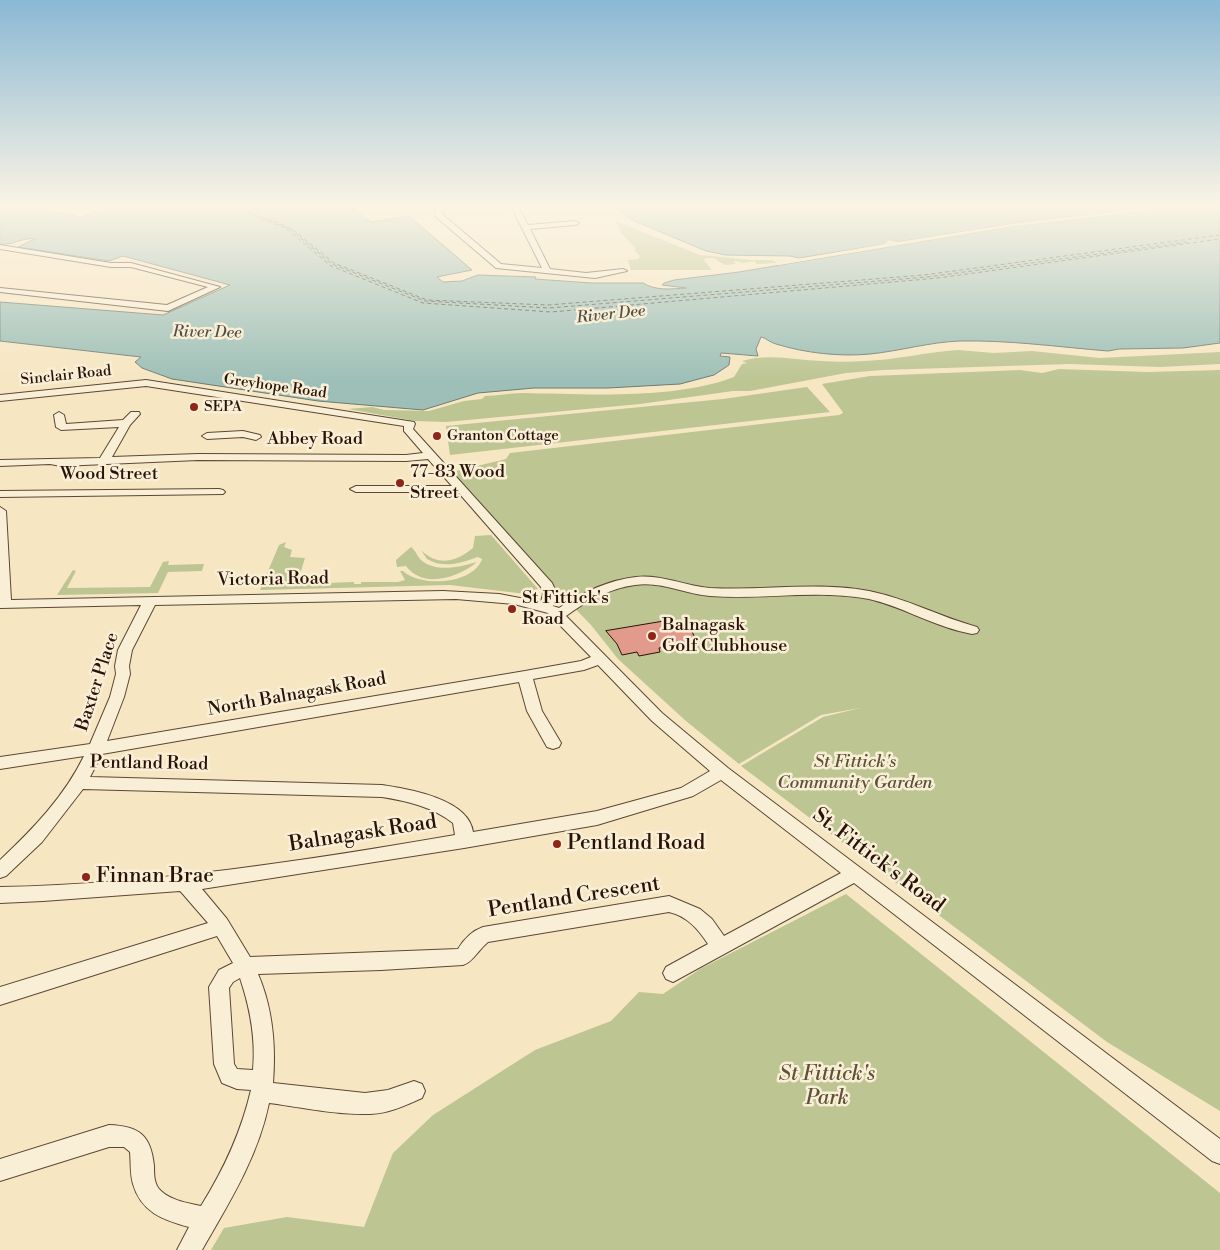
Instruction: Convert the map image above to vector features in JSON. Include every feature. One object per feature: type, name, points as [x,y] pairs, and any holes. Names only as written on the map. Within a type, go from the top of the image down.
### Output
[{"type":"street","points":[[0,290],[168,308],[216,287],[136,266]]},
{"type":"street","points":[[502,266],[595,276]]},
{"type":"street","points":[[545,266],[548,272]]},
{"type":"street","points":[[585,275],[623,271]]},
{"type":"street","name":"Sinclair Road","points":[[0,398],[135,384]]},
{"type":"street","name":"Greyhope Road","points":[[135,384],[156,384],[410,424],[408,429],[432,455]]},
{"type":"street","points":[[104,461],[126,424],[135,414]]},
{"type":"street","points":[[59,415],[60,426],[126,424]]},
{"type":"street","name":"Abbey Road","points":[[198,457],[209,432],[256,436]]},
{"type":"street","points":[[432,455],[547,586],[552,611],[610,588],[634,581],[648,580],[709,592],[828,590],[868,595],[890,600],[950,624],[972,630]]},
{"type":"street","name":"Abbey Road","points":[[0,463],[198,457],[406,458],[432,455]]},
{"type":"street","points":[[356,489],[461,489]]},
{"type":"street","name":"Wood Street","points":[[0,494],[219,492]]},
{"type":"street","points":[[0,511],[3,604]]},
{"type":"street","name":"Victoria Road","points":[[3,604],[443,595],[483,597],[552,611]]},
{"type":"street","name":"Baxter Place","points":[[96,749],[117,697],[123,674],[123,660],[126,650],[150,601]]},
{"type":"street","name":"St. Fittick's Road","points":[[552,611],[657,717],[722,772],[1220,1152]]},
{"type":"street","name":"North Balnagask Road","points":[[0,763],[96,749],[525,676],[584,665],[599,659]]},
{"type":"street","points":[[525,676],[532,708],[538,721],[553,743]]},
{"type":"street","points":[[0,871],[36,837],[79,783],[96,749]]},
{"type":"street","name":"Balnagask Road","points":[[0,895],[42,894],[208,881],[464,841],[607,815],[687,792],[722,772]]},
{"type":"street","name":"Pentland Road","points":[[79,783],[382,790],[412,797],[452,814],[460,819],[464,826],[464,841]]},
{"type":"street","points":[[673,973],[856,874]]},
{"type":"street","points":[[183,883],[202,900],[232,941],[246,966],[264,1029],[262,1086],[246,1146],[189,1250]]},
{"type":"street","name":"Pentland Crescent","points":[[246,966],[381,962],[463,956],[483,936],[669,904],[680,906],[695,913],[708,928],[720,947]]},
{"type":"street","points":[[0,996],[221,927]]},
{"type":"street","points":[[246,966],[226,976],[219,987],[224,1064],[229,1076],[262,1086],[365,1104],[388,1101],[414,1091]]},
{"type":"street","points":[[0,1170],[108,1136],[119,1136],[136,1143],[141,1149],[145,1184],[148,1193],[155,1201],[166,1208],[206,1220]]},
{"type":"green space","points":[[630,266],[709,266],[712,270],[631,270]]},
{"type":"green space","points":[[958,350],[994,353],[1032,351],[1100,358],[1220,352],[1220,364],[1160,367],[1069,364],[882,370],[846,373],[750,391],[733,391],[640,404],[446,422],[415,421],[348,409],[372,407],[384,410],[429,411],[464,401],[482,399],[485,396],[517,393],[630,394],[657,392],[685,389],[734,377],[742,364],[747,363],[742,361],[762,357],[853,362]]},
{"type":"green space","name":"St Fittick's Community Garden","points":[[1059,369],[1148,372],[1220,370],[1220,1111],[1107,1042],[741,766],[823,717],[860,708],[821,715],[739,764],[686,721],[618,659],[591,625],[554,587],[452,472],[506,459],[510,453],[839,415],[843,413],[822,384],[870,376],[1020,370],[1042,373]]},
{"type":"green space","points":[[807,387],[830,412],[450,455],[446,426],[723,399]]},
{"type":"green space","points":[[491,535],[538,589],[526,594],[450,585],[260,590],[279,545],[286,542],[284,547],[292,550],[290,557],[305,558],[297,584],[354,582],[354,584],[361,584],[361,582],[398,582],[405,580],[400,571],[422,580],[434,581],[446,581],[469,574],[482,559],[478,557],[459,563],[440,564],[427,559],[421,550],[434,559],[447,561],[460,557],[473,548],[475,536]]},
{"type":"green space","points":[[411,547],[421,560],[441,568],[477,562],[460,573],[441,579],[422,577],[413,573],[406,566],[397,567],[396,560]]},
{"type":"green space","points":[[169,561],[168,565],[204,564],[202,571],[168,572],[158,593],[57,595],[73,570],[76,571],[67,588],[150,587],[163,562]]},
{"type":"green space","name":"St Fittick's Park","points":[[846,894],[1220,1193],[1220,1250],[211,1250],[224,1228],[287,1217],[364,1227],[393,1153],[433,1115],[535,1050],[611,1021],[639,992],[663,994],[700,969]]},
{"type":"water","name":"River Dee","points":[[161,266],[468,266],[472,270],[437,277],[443,282],[462,281],[478,275],[536,277],[535,279],[591,283],[643,283],[648,286],[669,289],[686,288],[662,285],[674,280],[773,266],[1220,266],[1220,343],[1183,348],[1119,349],[1108,351],[1015,343],[960,341],[881,353],[847,355],[799,350],[776,344],[761,337],[756,349],[758,356],[721,353],[720,356],[730,357],[729,365],[714,375],[680,384],[608,388],[534,388],[478,393],[423,410],[318,401],[172,379],[142,368],[135,362],[141,357],[0,341],[0,302],[163,315],[230,285]]},
{"type":"building","name":"Balnagask Golf Clubhouse","points":[[666,621],[668,624],[686,621],[697,641],[659,648],[660,652],[639,656],[637,652],[622,655],[617,644],[606,631]]},
{"type":"ferry route","points":[[332,266],[423,303],[551,312],[938,278],[1022,266]]},
{"type":"ferry route","points":[[338,266],[425,301],[549,308],[927,277],[1006,266]]},
{"type":"ferry route","points":[[342,266],[427,300],[548,305],[924,275],[988,266]]},
{"type":"place","name":"SEPA","points":[[194,407]]},
{"type":"place","name":"Granton Cottage","points":[[437,436]]},
{"type":"place","name":"77-83 Wood Street","points":[[400,483]]},
{"type":"place","name":"St Fittick's Road","points":[[512,609]]},
{"type":"place","name":"Balnagask Golf Clubhouse","points":[[652,636]]},
{"type":"place","name":"Pentland Road","points":[[557,844]]},
{"type":"place","name":"Finnan Brae","points":[[86,877]]}]
